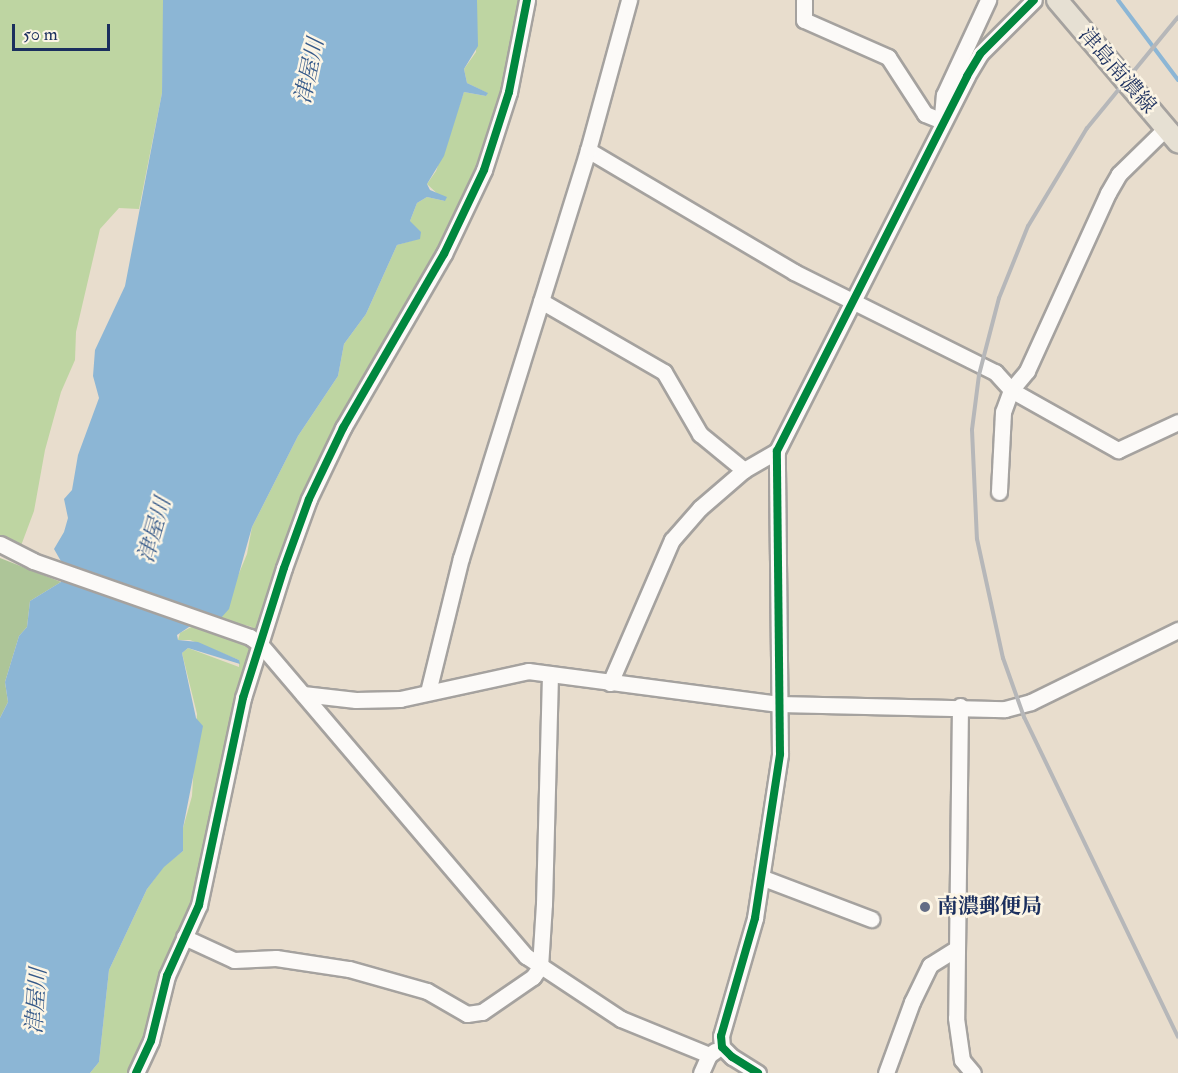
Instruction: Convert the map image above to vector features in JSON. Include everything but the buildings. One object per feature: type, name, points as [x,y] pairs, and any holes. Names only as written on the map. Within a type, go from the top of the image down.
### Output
[{"type":"main road","name":"津島南濃線","points":[[1057,0],[1172,135]]},
{"type":"street","points":[[136,1073],[151,1041],[167,976],[199,905],[211,860],[255,641],[309,499],[343,428],[444,254],[484,170],[509,92],[527,0]]},
{"type":"street","points":[[428,692],[461,558],[588,150],[629,0]]},
{"type":"street","points":[[804,0],[804,20],[888,57],[925,114],[942,121]]},
{"type":"street","points":[[942,121],[944,95],[988,0]]},
{"type":"street","points":[[758,1073],[722,1047],[721,1036],[755,918],[763,878],[780,754],[777,451],[854,303],[942,121],[980,54],[1033,1]]},
{"type":"street","points":[[999,492],[1003,412],[1011,390],[1027,370],[1108,193],[1119,174],[1172,135]]},
{"type":"street","points":[[588,150],[718,229],[854,303],[976,361],[995,372],[1011,390],[1118,450],[1178,422]]},
{"type":"street","points":[[542,301],[664,372],[700,434],[744,470]]},
{"type":"street","points":[[610,683],[672,540],[700,508],[744,470],[777,451]]},
{"type":"street","points":[[0,544],[33,561],[255,641],[540,967],[621,1019],[709,1055]]},
{"type":"street","points":[[303,694],[356,700],[400,699],[528,671],[779,704],[960,706],[1005,709],[1022,705],[1178,630]]},
{"type":"street","points":[[184,936],[234,960],[276,958],[349,969],[427,991],[467,1014],[482,1012],[533,977],[540,967],[550,674]]},
{"type":"street","points":[[960,706],[956,949],[957,1042],[962,1060],[973,1073]]},
{"type":"street","points":[[763,878],[871,919]]},
{"type":"street","points":[[886,1073],[912,1002],[930,965],[956,949]]},
{"type":"street","points":[[701,1073],[709,1055],[722,1047]]},
{"type":"green space","points":[[0,0],[163,0],[162,93],[139,209],[119,208],[100,229],[76,332],[75,360],[61,392],[45,450],[34,511],[19,551],[0,540]]},
{"type":"green space","points":[[477,0],[519,0],[517,32],[502,88],[475,168],[438,250],[305,495],[278,562],[255,637],[250,635],[252,627],[245,625],[243,631],[220,619],[247,554],[252,527],[298,436],[338,376],[344,344],[366,314],[397,245],[414,240],[410,221],[417,203],[427,197],[445,201],[427,184],[436,171],[464,92],[486,96],[487,93],[467,83],[464,69],[476,52]]},
{"type":"green space","points":[[0,558],[61,582],[30,601],[27,627],[19,636],[5,682],[8,702],[0,718]]},
{"type":"green space","points":[[195,625],[248,644],[254,657],[193,902],[144,1040],[129,1073],[90,1073],[99,1062],[109,970],[147,889],[164,866],[183,851],[183,828],[192,796],[197,714],[182,653],[188,648],[239,667],[239,660],[190,640],[178,640],[180,633]]},
{"type":"water","name":"津屋川","points":[[163,0],[477,0],[478,46],[464,69],[467,83],[488,93],[486,96],[464,92],[444,156],[427,184],[430,190],[447,197],[445,201],[427,197],[417,203],[410,221],[421,232],[420,239],[397,245],[366,314],[344,344],[338,376],[298,436],[252,527],[229,609],[220,619],[189,627],[177,635],[178,640],[198,642],[239,660],[240,664],[188,648],[182,653],[196,718],[203,726],[183,828],[183,851],[164,867],[147,889],[109,970],[99,1062],[90,1073],[0,1073],[0,718],[8,702],[5,682],[19,636],[27,627],[30,601],[61,582],[66,570],[54,549],[64,532],[68,518],[64,499],[72,490],[78,455],[99,398],[93,376],[95,350],[125,286],[162,93]]},
{"type":"waterway","points":[[1118,0],[1178,80]]},
{"type":"railway","points":[[1178,17],[1087,128],[1028,226],[999,298],[979,375],[972,430],[977,539],[1003,658],[1024,717],[1178,1037]]},
{"type":"cycle path","points":[[136,1073],[151,1041],[167,976],[199,905],[243,698],[284,568],[309,499],[343,428],[444,254],[484,170],[509,92],[527,0]]},
{"type":"cycle path","points":[[758,1073],[732,1057],[722,1047],[721,1036],[755,918],[780,754],[777,451],[967,76],[980,54],[1034,0]]},
{"type":"place","name":"南濃郵便局","points":[[925,907]]}]
